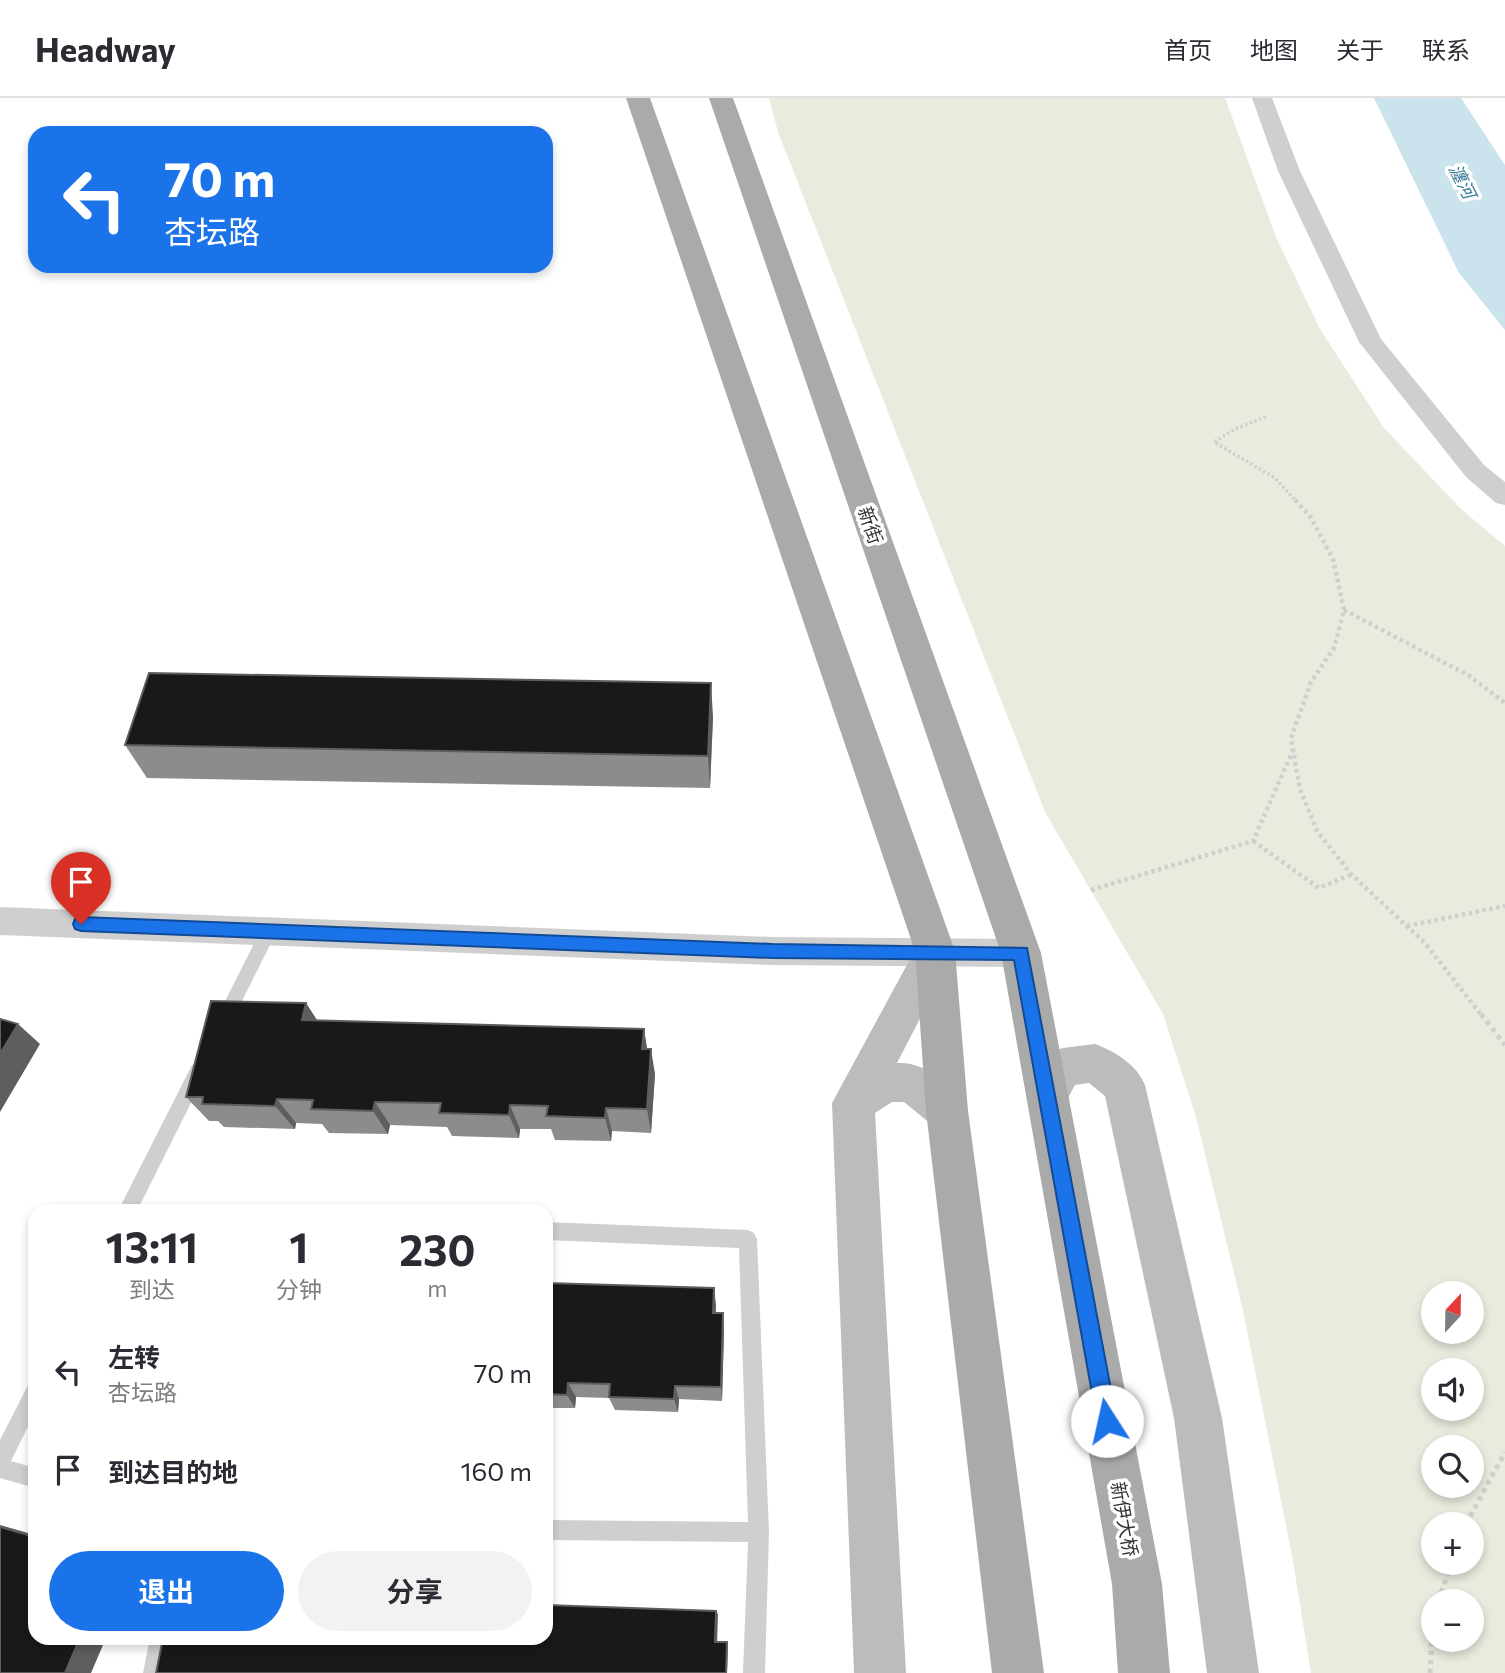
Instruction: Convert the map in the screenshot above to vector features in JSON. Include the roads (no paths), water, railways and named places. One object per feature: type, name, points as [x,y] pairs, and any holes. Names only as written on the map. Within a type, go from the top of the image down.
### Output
[{"type":"main road","points":[[638,98],[935,951],[947,1111],[1018,1673]]},
{"type":"main road","name":"新街","points":[[721,98],[1021,953]]},
{"type":"main road","points":[[733,129],[740,98]]},
{"type":"main road","name":"新伊大桥","points":[[1021,953],[1137,1584],[1144,1673]]},
{"type":"street","points":[[1262,98],[1289,171],[1371,342],[1475,471],[1505,496]]},
{"type":"street","points":[[0,921],[773,951],[1021,953]]},
{"type":"street","points":[[880,1673],[853,1103],[935,951]]},
{"type":"street","points":[[1047,1095],[1063,1067],[1095,1063],[1124,1085],[1198,1418],[1233,1673]]},
{"type":"street","points":[[853,1103],[878,1086],[902,1080],[923,1089],[947,1111]]},
{"type":"lane","points":[[131,1204],[269,932]]},
{"type":"lane","points":[[553,1231],[748,1239],[758,1532],[754,1673]]},
{"type":"lane","points":[[0,1461],[28,1406]]},
{"type":"lane","points":[[0,1468],[28,1476]]},
{"type":"lane","points":[[553,1530],[758,1532]]},
{"type":"lane","points":[[154,1673],[160,1645]]},
{"type":"water","name":"瀍河","points":[[1374,98],[1461,98],[1505,165],[1505,330],[1459,273]]}]
